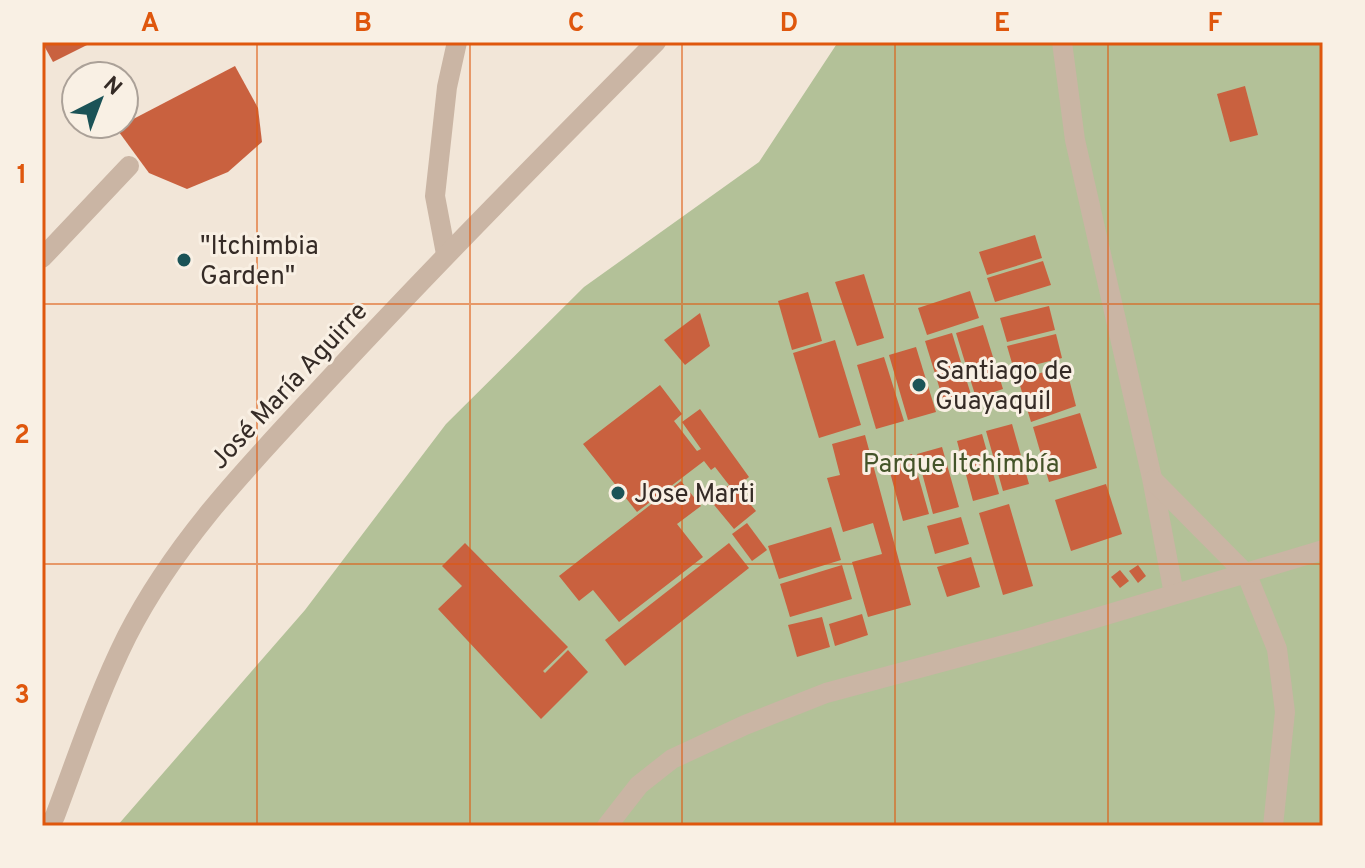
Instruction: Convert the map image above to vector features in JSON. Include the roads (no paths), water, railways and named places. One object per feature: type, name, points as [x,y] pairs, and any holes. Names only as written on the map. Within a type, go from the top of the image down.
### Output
[{"type":"street","points":[[446,254],[435,196],[447,87],[457,42]]},
{"type":"street","name":"José María Aguirre","points":[[49,826],[128,635],[171,564],[220,496],[446,254],[656,42]]},
{"type":"street","points":[[1062,42],[1075,140],[1152,478],[1174,594]]},
{"type":"street","points":[[42,258],[129,166]]},
{"type":"street","points":[[1152,478],[1247,575],[1277,649],[1285,712],[1273,826]]},
{"type":"street","points":[[607,826],[639,785],[672,759],[745,725],[826,693],[1019,641],[1323,550]]},
{"type":"place","name":"\"Itchimbia Garden\"","points":[[184,260]]},
{"type":"place","name":"Santiago de Guayaquil","points":[[919,385]]},
{"type":"place","name":"Jose Marti","points":[[618,493]]},
{"type":"park label","name":"Parque Itchimbía","points":[[961,463]]}]
